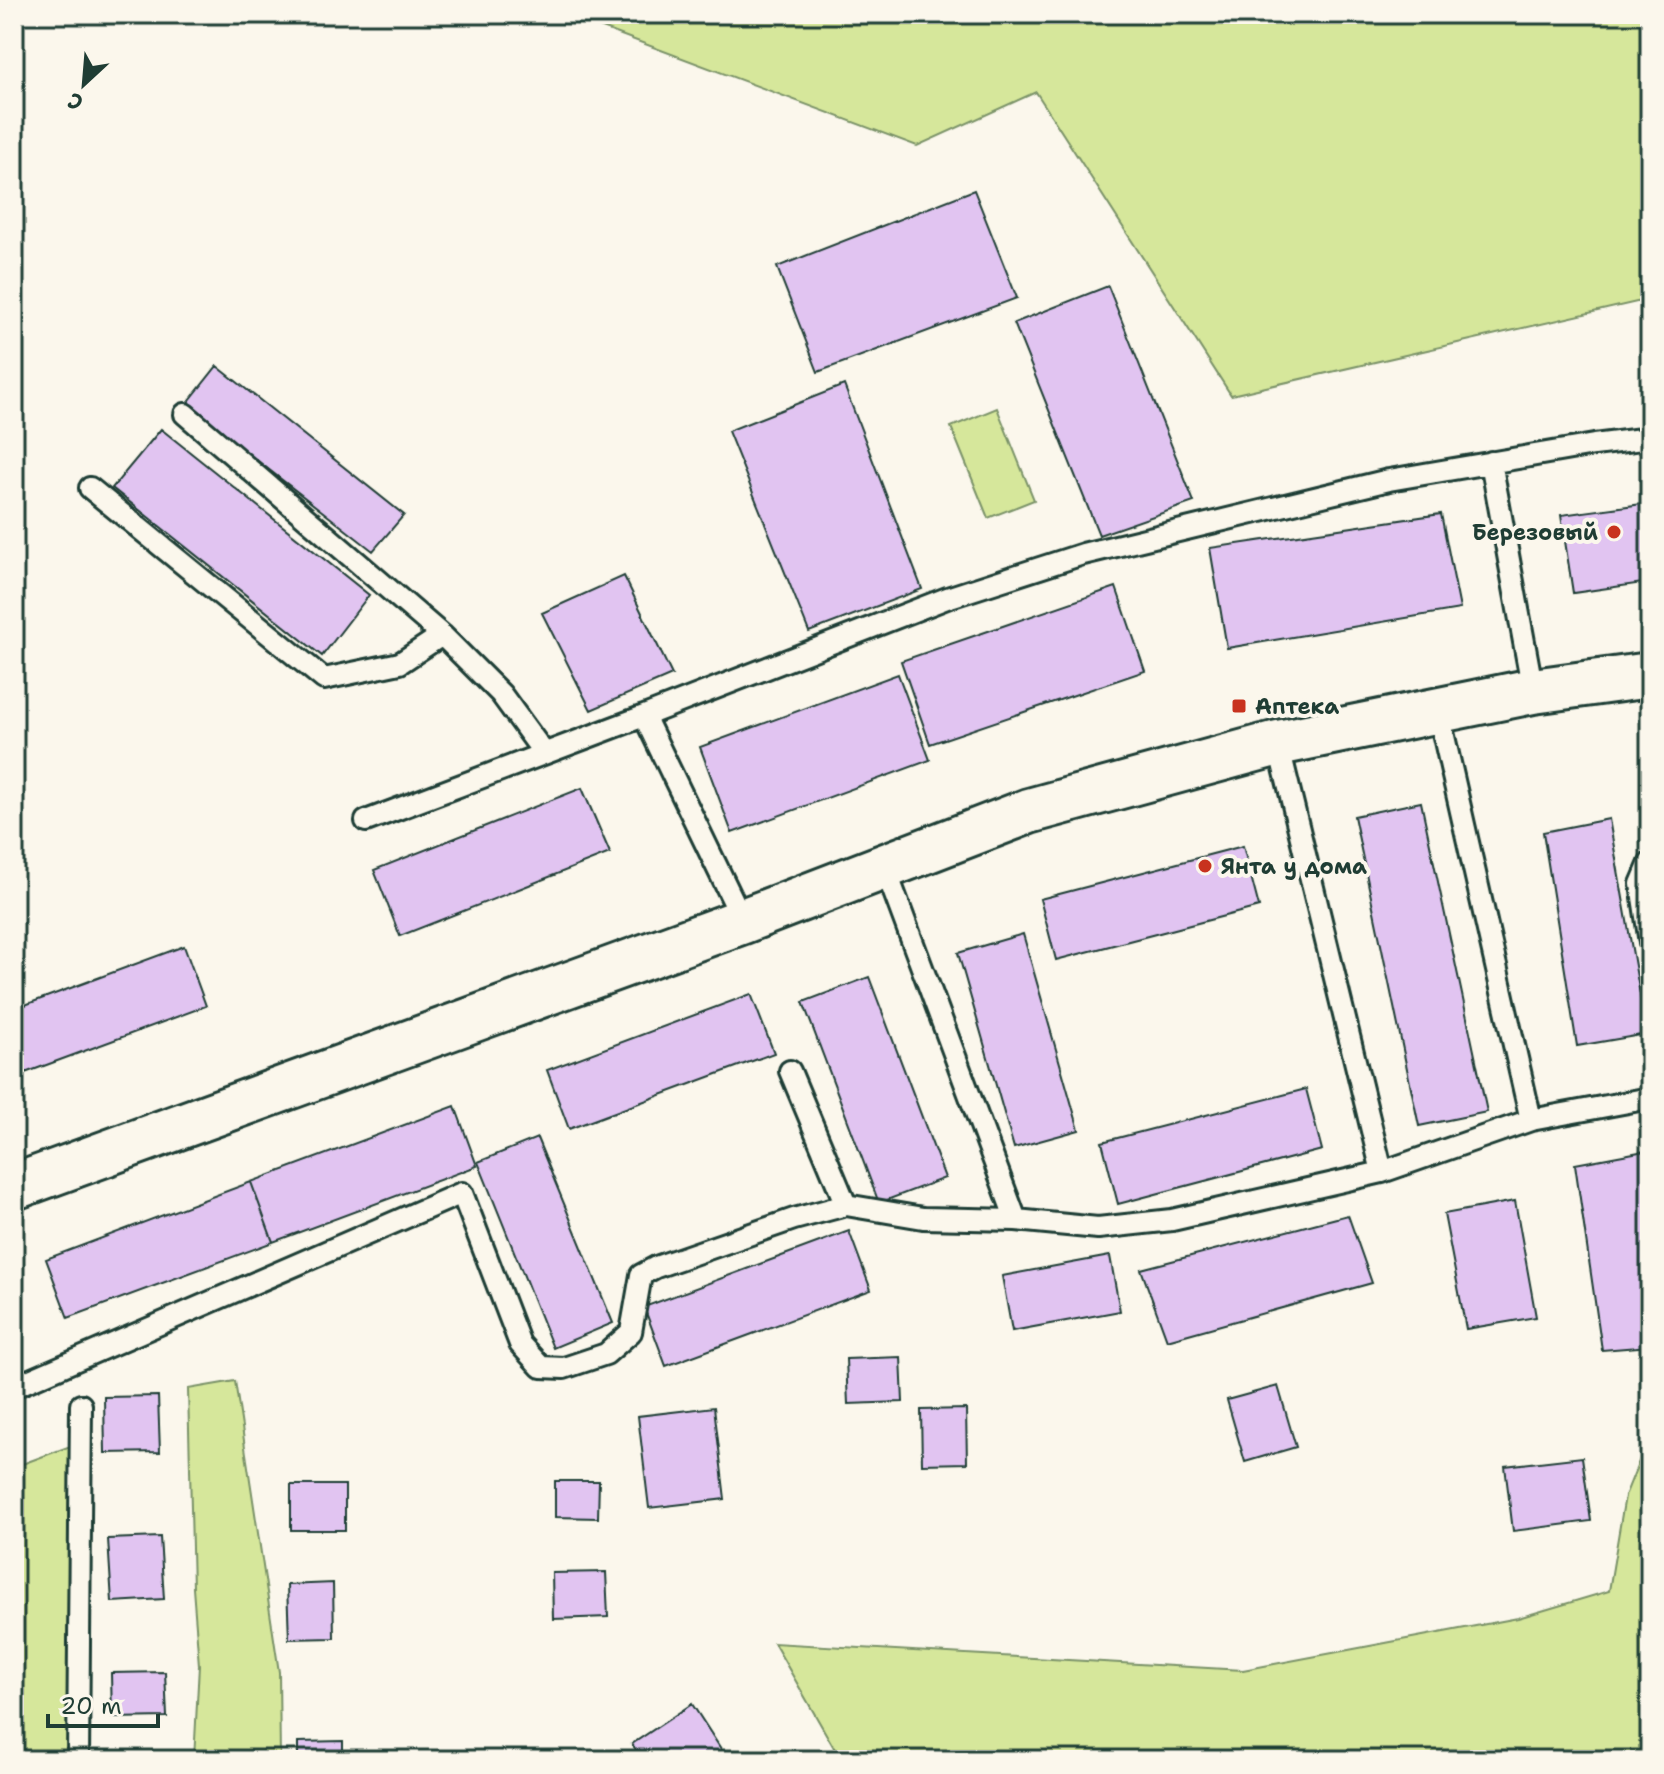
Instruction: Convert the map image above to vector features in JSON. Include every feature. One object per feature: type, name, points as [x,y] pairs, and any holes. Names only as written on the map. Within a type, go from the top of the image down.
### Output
[{"type":"street","points":[[14,1187],[743,921],[1029,811],[1278,743],[1533,691],[1650,675]]},
{"type":"lane","points":[[185,414],[442,635],[501,694],[544,753]]},
{"type":"lane","points":[[366,821],[947,598],[1083,554],[1389,480],[1650,438]]},
{"type":"lane","points":[[1491,462],[1533,691]]},
{"type":"lane","points":[[90,488],[324,679],[400,663],[442,635]]},
{"type":"lane","points":[[1438,710],[1531,1120]]},
{"type":"lane","points":[[644,716],[743,921]]},
{"type":"lane","points":[[1278,743],[1382,1172]]},
{"type":"lane","points":[[1650,863],[1641,884],[1650,943]]},
{"type":"lane","points":[[885,868],[1016,1220]]},
{"type":"lane","points":[[790,1071],[846,1205]]},
{"type":"lane","points":[[14,1387],[462,1193],[520,1344],[541,1367],[564,1368],[606,1354],[631,1332],[641,1275],[794,1219],[846,1205],[923,1218],[1016,1220],[1098,1228],[1172,1220],[1382,1172],[1531,1120],[1650,1098]]},
{"type":"lane","points":[[78,1760],[81,1405]]},
{"type":"green space","points":[[565,14],[1650,14],[1650,299],[1231,395],[1036,92],[917,146]]},
{"type":"green space","points":[[997,408],[1034,500],[988,518],[951,427]]},
{"type":"green space","points":[[235,1381],[279,1672],[280,1760],[194,1760],[199,1665],[193,1588],[188,1389]]},
{"type":"green space","points":[[1650,1434],[1650,1760],[841,1760],[774,1643],[1243,1670],[1518,1618],[1609,1591],[1625,1496]]},
{"type":"green space","points":[[76,1444],[74,1760],[14,1760],[14,1467]]},
{"type":"building","points":[[974,190],[1017,298],[818,372],[777,267]]},
{"type":"building","points":[[1108,286],[1194,502],[1099,535],[1014,323]]},
{"type":"building","points":[[217,366],[404,515],[373,551],[186,405]]},
{"type":"building","points":[[844,385],[922,589],[809,632],[728,431]]},
{"type":"building","points":[[161,429],[369,595],[322,656],[112,488]]},
{"type":"building","points":[[1650,503],[1650,582],[1573,593],[1561,515]]},
{"type":"building","points":[[1441,514],[1460,609],[1227,648],[1210,548]]},
{"type":"building","points":[[624,576],[672,675],[591,710],[542,613]]},
{"type":"building","points":[[1116,587],[1145,671],[930,744],[901,661]]},
{"type":"building","points":[[898,674],[930,760],[732,833],[700,747]]},
{"type":"building","points":[[1650,768],[1650,833],[1649,833],[1643,770]]},
{"type":"building","points":[[582,788],[610,853],[400,936],[374,870]]},
{"type":"building","points":[[1421,802],[1487,1112],[1419,1126],[1354,816]]},
{"type":"building","points":[[1609,819],[1647,1034],[1577,1046],[1543,832]]},
{"type":"building","points":[[1243,846],[1259,907],[1056,960],[1040,899]]},
{"type":"building","points":[[1023,934],[1079,1130],[1014,1148],[958,953]]},
{"type":"building","points":[[184,946],[206,1006],[14,1077],[14,1009]]},
{"type":"building","points":[[869,977],[945,1178],[879,1203],[803,1002]]},
{"type":"building","points":[[751,994],[774,1053],[569,1129],[547,1070]]},
{"type":"building","points":[[1306,1089],[1322,1150],[1118,1204],[1102,1142]]},
{"type":"building","points":[[455,1106],[477,1166],[273,1242],[251,1182]]},
{"type":"building","points":[[537,1138],[613,1323],[553,1348],[478,1162]]},
{"type":"building","points":[[1650,1150],[1650,1346],[1602,1350],[1575,1164]]},
{"type":"building","points":[[251,1182],[273,1242],[68,1318],[46,1259]]},
{"type":"building","points":[[1515,1201],[1536,1317],[1466,1329],[1444,1214]]},
{"type":"building","points":[[1348,1215],[1372,1283],[1167,1340],[1141,1269]]},
{"type":"building","points":[[849,1231],[871,1290],[666,1366],[644,1307]]},
{"type":"building","points":[[1110,1256],[1120,1311],[1012,1331],[1002,1276]]},
{"type":"building","points":[[901,1357],[903,1402],[848,1404],[846,1359]]},
{"type":"building","points":[[1278,1386],[1296,1447],[1245,1462],[1227,1400]]},
{"type":"building","points":[[158,1396],[160,1452],[105,1453],[104,1397]]},
{"type":"building","points":[[714,1407],[725,1499],[649,1508],[638,1416]]},
{"type":"building","points":[[966,1409],[967,1463],[922,1464],[921,1410]]},
{"type":"building","points":[[1582,1457],[1591,1521],[1513,1531],[1505,1466]]},
{"type":"building","points":[[555,1481],[599,1481],[598,1518],[555,1517]]},
{"type":"building","points":[[291,1485],[345,1485],[345,1530],[291,1530]]},
{"type":"building","points":[[160,1537],[164,1599],[112,1602],[108,1539]]},
{"type":"building","points":[[606,1572],[608,1617],[553,1619],[552,1573]]},
{"type":"building","points":[[333,1583],[334,1638],[289,1639],[287,1585]]},
{"type":"building","points":[[165,1672],[167,1717],[112,1718],[111,1673]]},
{"type":"building","points":[[692,1704],[723,1752],[712,1760],[643,1760],[632,1744]]},
{"type":"building","points":[[343,1741],[343,1760],[298,1760],[298,1742]]},
{"type":"place","name":"Березовый","points":[[1614,532]]},
{"type":"place","name":"Аптека","points":[[1239,706]]},
{"type":"place","name":"Янта у дома","points":[[1205,866]]}]
